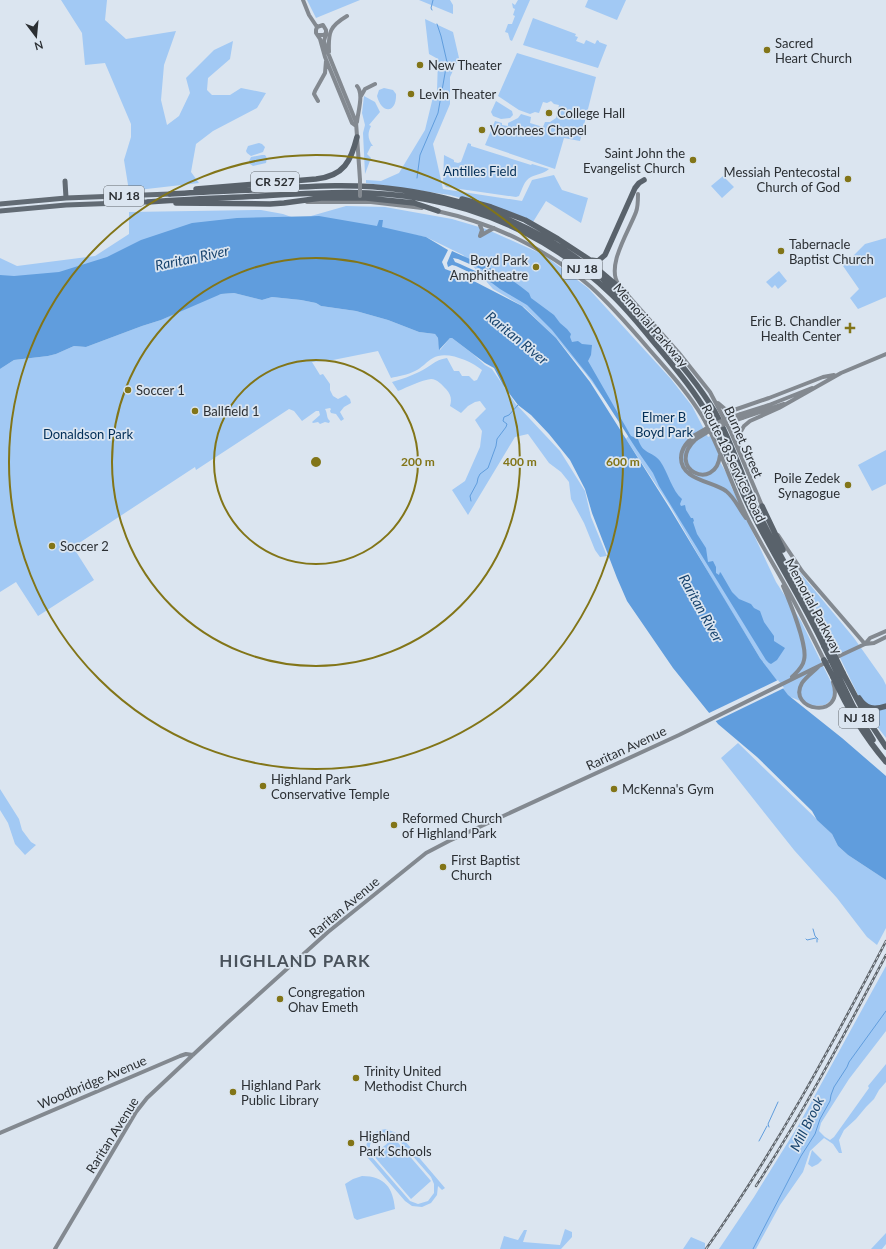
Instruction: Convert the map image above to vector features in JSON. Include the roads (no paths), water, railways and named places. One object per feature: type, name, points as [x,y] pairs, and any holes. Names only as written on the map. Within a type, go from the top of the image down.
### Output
[{"type":"highway","name":"CR 527","points":[[170,194],[194,189],[316,179],[330,176],[339,172],[348,162],[357,137]]},
{"type":"highway","points":[[403,190],[423,191],[448,196],[479,203],[503,211],[540,228],[593,261],[598,261],[605,256],[637,184],[644,180]]},
{"type":"highway","points":[[65,181],[66,198]]},
{"type":"highway","name":"Memorial Parkway","points":[[170,194],[327,186],[367,186],[403,190],[463,203],[498,215],[523,226],[554,243],[579,260],[622,298],[688,373],[714,411],[727,436],[760,516],[807,601],[836,676],[875,744],[886,757]]},
{"type":"highway","name":"Memorial Parkway","points":[[148,202],[331,192],[365,192],[398,195],[446,203],[485,215],[523,232],[562,254],[597,281],[624,308],[676,369],[698,399],[717,432],[755,519],[797,593],[824,646]]},
{"type":"highway","name":"NJ 18","points":[[0,204],[66,198],[170,194]]},
{"type":"highway","name":"CR 527","points":[[148,202],[225,204],[284,203],[321,198],[360,197]]},
{"type":"highway","points":[[360,197],[410,202],[438,211]]},
{"type":"highway","name":"NJ 18","points":[[0,211],[66,205],[148,202]]},
{"type":"highway","points":[[579,253],[626,293]]},
{"type":"highway","points":[[762,506],[798,579],[807,601]]},
{"type":"highway","points":[[823,662],[836,676],[844,700],[860,727],[886,762]]},
{"type":"highway","name":"Memorial Parkway","points":[[836,676],[849,685],[868,720],[886,747]]},
{"type":"highway","points":[[849,685],[866,706],[874,709],[885,706]]},
{"type":"main road","points":[[303,0],[311,18],[319,26],[326,29],[324,43],[327,56]]},
{"type":"main road","points":[[318,101],[314,94],[325,73],[330,30],[336,23],[347,16]]},
{"type":"main road","points":[[319,26],[316,32],[356,122],[360,197]]},
{"type":"main road","points":[[318,35],[322,36],[326,34]]},
{"type":"main road","points":[[360,96],[365,89],[375,84]]},
{"type":"main road","points":[[356,86],[360,90],[360,96],[356,126]]},
{"type":"main road","name":"Burnet Street","points":[[638,194],[636,210],[614,269],[616,280],[679,353],[710,392],[724,418],[762,506],[798,565],[865,644]]},
{"type":"main road","name":"Route 18 Service Road","points":[[284,203],[330,201],[380,203],[413,206],[438,211],[494,228],[520,240],[556,261],[582,280],[606,301],[630,327],[688,395],[705,422],[753,527],[775,567],[824,646],[823,662]]},
{"type":"main road","points":[[479,223],[482,230],[480,236],[494,228]]},
{"type":"main road","points":[[741,416],[814,387],[837,375],[886,354]]},
{"type":"main road","points":[[710,392],[721,406],[734,410],[823,377],[837,375]]},
{"type":"main road","points":[[740,454],[739,438],[741,430],[746,424],[806,394],[814,387]]},
{"type":"main road","points":[[753,527],[727,492],[693,477],[684,469],[681,461],[682,451],[685,444],[709,426],[791,401]]},
{"type":"main road","points":[[695,437],[685,457],[687,466],[693,472],[702,475],[712,471],[718,463],[720,454]]},
{"type":"main road","points":[[775,567],[790,603],[805,653],[801,667],[787,681]]},
{"type":"main road","points":[[865,644],[870,638],[886,631]]},
{"type":"main road","points":[[865,644],[874,643],[886,637]]},
{"type":"main road","name":"Raritan Avenue","points":[[55,1249],[140,1107],[154,1092],[226,1023],[328,932],[430,850],[625,760],[823,662],[865,644]]},
{"type":"main road","points":[[823,662],[802,684],[800,694],[804,703],[817,709],[826,707],[830,704],[835,693],[836,676]]},
{"type":"main road","name":"Woodbridge Avenue","points":[[0,1133],[180,1056],[186,1054],[193,1055]]},
{"type":"water","name":"Raritan River","points":[[319,216],[377,226],[379,220],[383,220],[382,227],[426,237],[448,250],[442,262],[445,269],[464,276],[522,306],[556,338],[590,382],[669,507],[760,658],[788,695],[842,738],[886,776],[886,880],[848,855],[838,846],[832,834],[817,820],[812,811],[757,757],[718,724],[673,668],[627,601],[592,513],[585,489],[570,460],[549,434],[531,415],[518,405],[503,385],[494,368],[452,338],[450,338],[439,350],[438,338],[435,334],[419,332],[388,320],[356,311],[321,306],[316,303],[301,300],[272,297],[262,300],[234,293],[221,294],[161,320],[86,347],[74,346],[48,356],[14,360],[0,369],[0,275],[14,276],[59,272],[107,257],[141,240],[192,223],[237,218]]},
{"type":"water","points":[[452,251],[503,274],[529,293],[531,298],[554,315],[571,334],[570,337],[572,342],[578,341],[582,344],[592,345],[591,355],[588,361],[631,436],[638,439],[642,448],[657,458],[663,465],[675,491],[682,499],[680,504],[681,506],[685,505],[686,510],[691,518],[693,518],[697,534],[706,548],[708,562],[713,561],[716,567],[716,573],[719,575],[720,572],[721,573],[732,592],[739,599],[751,604],[754,608],[760,611],[764,622],[774,636],[774,641],[785,648],[777,660],[771,664],[766,660],[659,486],[653,473],[592,380],[552,330],[527,305],[492,283],[456,266],[452,265],[448,267],[447,263]],"holes":[[[453,258],[495,275],[502,281],[495,280],[455,262]]]},
{"type":"waterway","points":[[432,10],[433,0]]},
{"type":"waterway","points":[[417,178],[420,155],[438,113],[447,62],[437,24]]},
{"type":"waterway","points":[[471,501],[470,496],[478,478],[480,474],[488,468],[497,439],[506,427],[507,424],[503,421],[504,417],[509,415],[518,405]]},
{"type":"waterway","points":[[813,929],[815,936],[818,939]]},
{"type":"waterway","points":[[806,939],[816,938]]},
{"type":"waterway","name":"Mill Brook","points":[[753,1249],[801,1156],[815,1134],[820,1119],[830,1101],[834,1087],[849,1062],[886,1011]]},
{"type":"waterway","points":[[769,1127],[768,1124],[778,1102]]},
{"type":"waterway","points":[[759,1141],[767,1126]]},
{"type":"railway","points":[[706,1249],[756,1174],[779,1136],[823,1059],[886,941]]},
{"type":"railway","points":[[756,1186],[774,1158],[840,1043],[886,955]]},
{"type":"place","name":"Sacred Heart Church","points":[[767,50]]},
{"type":"place","name":"New Theater","points":[[420,65]]},
{"type":"place","name":"Levin Theater","points":[[411,94]]},
{"type":"place","name":"College Hall","points":[[549,113]]},
{"type":"place","name":"Voorhees Chapel","points":[[482,130]]},
{"type":"place","name":"Saint John the Evangelist Church","points":[[693,160]]},
{"type":"place","name":"Messiah Pentecostal Church of God","points":[[848,179]]},
{"type":"place","name":"Tabernacle Baptist Church","points":[[781,251]]},
{"type":"place","name":"Boyd Park Amphitheatre","points":[[536,267]]},
{"type":"place","name":"Eric B. Chandler Health Center","points":[[850,328]]},
{"type":"place","name":"Soccer 1","points":[[128,390]]},
{"type":"place","name":"Ballfield 1","points":[[195,411]]},
{"type":"place","name":"Poile Zedek Synagogue","points":[[848,485]]},
{"type":"place","name":"Soccer 2","points":[[52,546]]},
{"type":"place","name":"Highland Park Conservative Temple","points":[[263,786]]},
{"type":"place","name":"McKenna's Gym","points":[[614,789]]},
{"type":"place","name":"Reformed Church of Highland Park","points":[[394,825]]},
{"type":"place","name":"First Baptist Church","points":[[443,867]]},
{"type":"place","name":"Congregation Ohav Emeth","points":[[280,999]]},
{"type":"place","name":"Trinity United Methodist Church","points":[[356,1078]]},
{"type":"place","name":"Highland Park Public Library","points":[[233,1092]]},
{"type":"place","name":"Highland Park Schools","points":[[351,1143]]},
{"type":"district","name":"HIGHLAND PARK","points":[[295,961]]},
{"type":"park label","name":"Antilles Field","points":[[480,171]]},
{"type":"park label","name":"Elmer B Boyd Park","points":[[664,424]]},
{"type":"park label","name":"Donaldson Park","points":[[88,434]]}]
